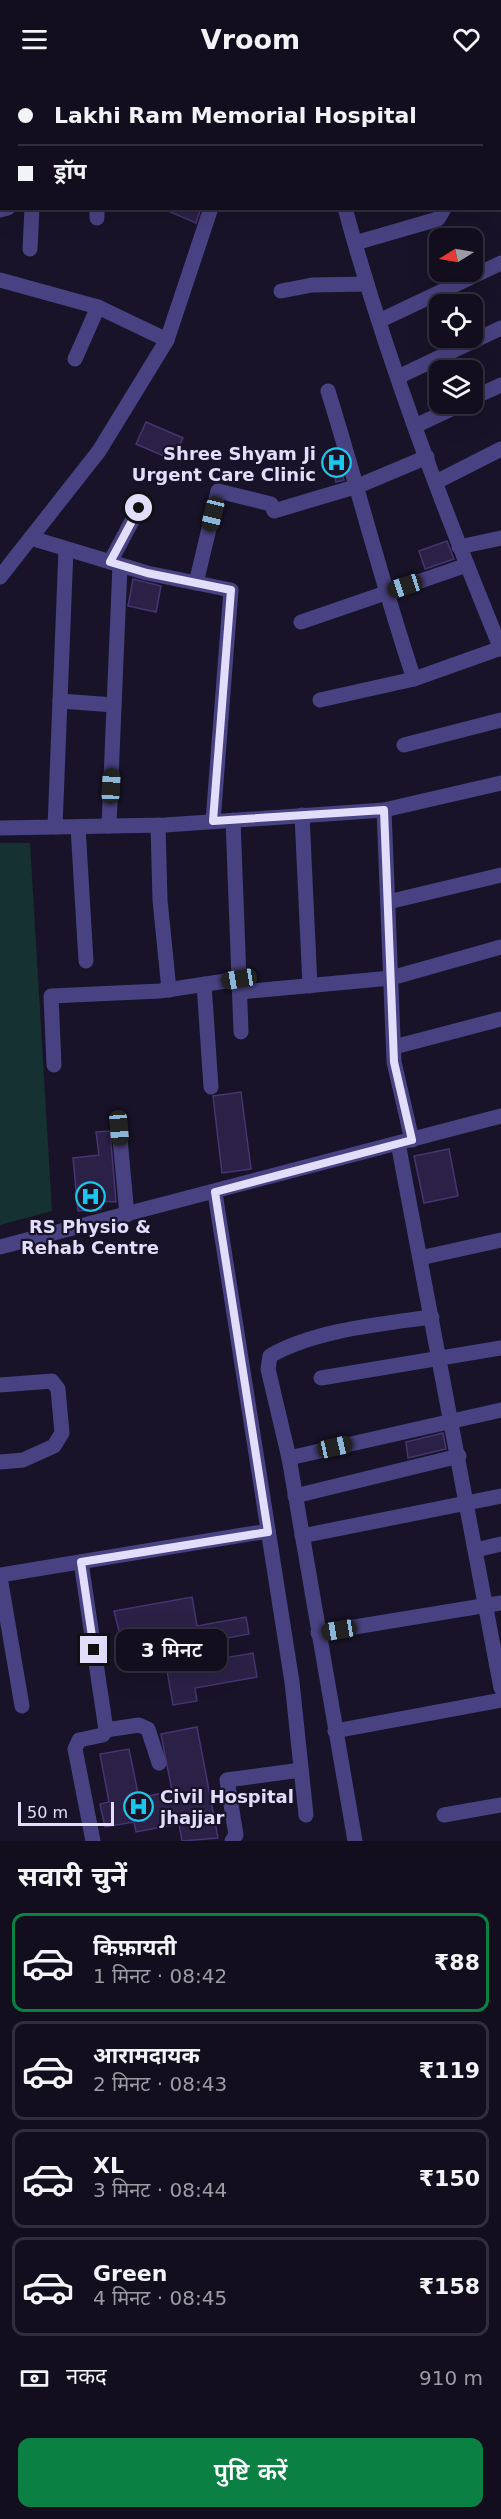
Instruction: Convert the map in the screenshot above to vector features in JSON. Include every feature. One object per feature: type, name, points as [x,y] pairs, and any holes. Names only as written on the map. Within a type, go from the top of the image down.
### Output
[{"type":"street","points":[[30,249],[32,210]]},
{"type":"street","points":[[3,570],[99,451],[167,340],[210,210]]},
{"type":"street","points":[[320,700],[414,679],[501,648],[459,547],[415,426],[367,284],[346,210]]},
{"type":"street","points":[[354,243],[438,219],[443,210]]},
{"type":"street","points":[[379,321],[501,263]]},
{"type":"street","points":[[0,280],[98,307],[167,340]]},
{"type":"street","points":[[281,291],[312,285],[367,284]]},
{"type":"street","points":[[75,359],[98,307]]},
{"type":"street","points":[[398,377],[501,328]]},
{"type":"street","points":[[483,393],[501,385]]},
{"type":"street","points":[[328,392],[357,486],[385,592],[414,679]]},
{"type":"street","points":[[415,426],[441,414]]},
{"type":"street","points":[[435,482],[501,449]]},
{"type":"street","points":[[196,583],[218,491],[271,504],[274,511],[357,486],[427,457]]},
{"type":"street","points":[[109,826],[114,705],[115,564],[139,508]]},
{"type":"street","points":[[31,538],[115,564],[231,590],[213,821]]},
{"type":"street","points":[[459,547],[501,538]]},
{"type":"street","points":[[56,827],[66,549]]},
{"type":"street","points":[[301,622],[467,565]]},
{"type":"street","points":[[60,701],[114,705]]},
{"type":"street","points":[[404,745],[501,720]]},
{"type":"street","points":[[0,828],[158,825],[384,810],[501,783]]},
{"type":"street","points":[[384,810],[394,1062],[420,1258],[476,1550],[494,1604],[501,1688]]},
{"type":"street","points":[[302,815],[310,986]]},
{"type":"street","points":[[233,820],[241,1032]]},
{"type":"street","points":[[158,825],[160,900],[169,990]]},
{"type":"street","points":[[78,827],[86,961]]},
{"type":"street","points":[[388,902],[501,875]]},
{"type":"street","points":[[54,1065],[51,996],[169,990],[204,984],[310,986],[391,978],[501,947]]},
{"type":"street","points":[[204,984],[211,1087]]},
{"type":"street","points":[[394,1047],[501,1019]]},
{"type":"street","points":[[0,1247],[501,1116]]},
{"type":"street","points":[[119,1128],[127,1215]]},
{"type":"street","points":[[215,1192],[292,1682],[306,1815]]},
{"type":"street","points":[[420,1258],[501,1240]]},
{"type":"street","points":[[355,1841],[289,1458],[268,1369],[270,1356],[284,1347],[338,1333],[432,1317]]},
{"type":"street","points":[[321,1378],[501,1348]]},
{"type":"street","points":[[0,1385],[52,1381],[58,1389],[62,1433],[54,1446],[23,1460],[0,1462]]},
{"type":"street","points":[[289,1458],[452,1419],[501,1410]]},
{"type":"street","points":[[295,1496],[459,1456]]},
{"type":"street","points":[[302,1536],[501,1496]]},
{"type":"street","points":[[22,1706],[0,1576],[268,1532]]},
{"type":"street","points":[[476,1550],[501,1544]]},
{"type":"street","points":[[81,1562],[106,1730],[103,1735],[80,1740],[75,1749],[93,1841]]},
{"type":"street","points":[[318,1633],[494,1604]]},
{"type":"street","points":[[335,1731],[501,1700]]},
{"type":"street","points":[[106,1730],[139,1725],[148,1729],[159,1762]]},
{"type":"street","points":[[232,1841],[236,1835],[227,1780],[302,1770]]},
{"type":"street","points":[[444,1815],[501,1804]]},
{"type":"green space","points":[[0,843],[30,843],[52,1211],[0,1225]]},
{"type":"building","points":[[166,210],[200,210],[196,223]]},
{"type":"building","points":[[146,422],[183,438],[173,460],[136,444]]},
{"type":"building","points":[[336,453],[344,480],[336,482],[330,455]]},
{"type":"building","points":[[447,541],[454,559],[425,569],[419,551]]},
{"type":"building","points":[[133,579],[161,586],[156,612],[128,606]]},
{"type":"building","points":[[241,1092],[251,1169],[222,1173],[213,1096]]},
{"type":"building","points":[[110,1131],[116,1202],[100,1201],[101,1209],[78,1211],[73,1158],[99,1155],[96,1132]]},
{"type":"building","points":[[449,1149],[458,1196],[424,1203],[414,1156]]},
{"type":"building","points":[[443,1433],[446,1449],[408,1458],[406,1442]]},
{"type":"building","points":[[192,1597],[197,1626],[246,1617],[249,1634],[185,1646],[189,1664],[253,1653],[257,1677],[195,1688],[197,1701],[173,1705],[161,1636],[122,1643],[114,1611]]},
{"type":"building","points":[[197,1727],[218,1838],[182,1841],[179,1824],[136,1832],[134,1822],[105,1827],[100,1804],[109,1802],[100,1754],[129,1749],[139,1798],[172,1791],[161,1734]]},
{"type":"place","name":"Shree Shyam Ji Urgent Care Clinic","points":[[337,463]]},
{"type":"place","name":"RS Physio & Rehab Centre","points":[[90,1197]]},
{"type":"place","name":"Civil Hospital jhajjar","points":[[139,1806]]},
{"type":"route","points":[[94,1650],[81,1562],[268,1532],[215,1192],[412,1140],[394,1062],[384,810],[213,821],[231,590],[147,573],[110,562],[139,508]]}]
